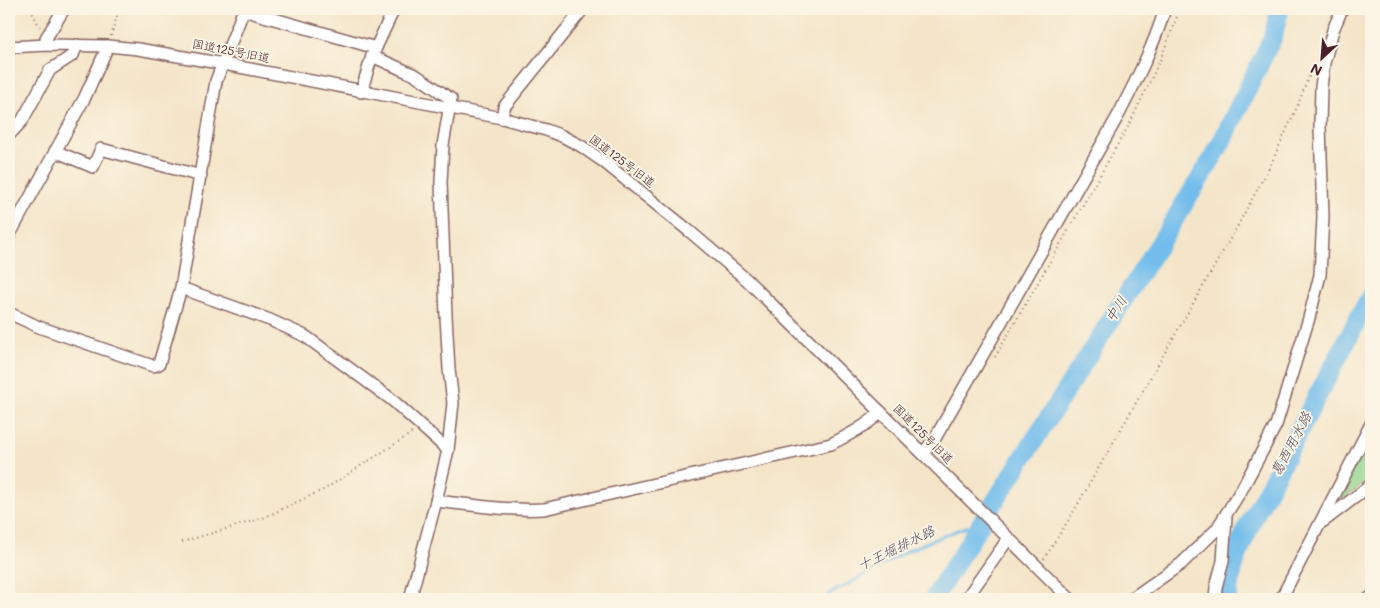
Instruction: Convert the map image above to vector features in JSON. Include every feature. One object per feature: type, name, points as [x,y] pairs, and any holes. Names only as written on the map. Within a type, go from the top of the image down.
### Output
[{"type":"street","points":[[46,38],[64,9]]},
{"type":"street","points":[[9,313],[39,327],[153,366],[159,364],[181,288],[216,81],[244,9],[374,52],[448,96],[451,99],[440,182],[449,369],[453,403],[448,450],[410,599]]},
{"type":"street","points":[[361,92],[374,52],[394,9]]},
{"type":"street","points":[[502,118],[504,106],[583,9]]},
{"type":"street","points":[[923,453],[934,440],[1106,138],[1139,75],[1158,31],[1165,9]]},
{"type":"street","points":[[1131,599],[1181,564],[1216,530],[1242,489],[1276,425],[1309,318],[1320,275],[1323,217],[1320,126],[1321,87],[1324,63],[1333,30],[1342,9]]},
{"type":"street","points":[[9,136],[22,121],[50,70],[73,55],[77,45]]},
{"type":"street","name":"国道125号旧道","points":[[9,47],[77,45],[138,49],[502,118],[562,136],[604,162],[747,280],[1070,599]]},
{"type":"street","points":[[9,236],[85,97],[108,46]]},
{"type":"street","points":[[55,152],[93,167],[101,149],[201,176]]},
{"type":"street","points":[[181,288],[270,320],[305,336],[391,399],[448,450]]},
{"type":"street","points":[[436,501],[510,509],[544,509],[831,444],[853,433],[873,420],[881,412]]},
{"type":"street","points":[[1284,599],[1282,597],[1371,424]]},
{"type":"street","points":[[1321,524],[1371,485]]},
{"type":"street","points":[[1214,599],[1223,561],[1226,514]]},
{"type":"street","points":[[966,599],[1006,536]]},
{"type":"path","points":[[108,46],[119,9]]},
{"type":"path","points":[[1042,562],[1071,516],[1238,227],[1270,166],[1297,107],[1314,62]]},
{"type":"path","points":[[182,542],[263,518],[325,489],[422,426]]},
{"type":"green space","points":[[1371,434],[1371,478],[1343,499],[1339,497]]},
{"type":"waterway","name":"中川","points":[[933,599],[1218,149],[1272,39],[1280,9]]},
{"type":"waterway","name":"葛西用水路","points":[[1226,599],[1235,557],[1248,526],[1371,295]]},
{"type":"waterway","points":[[1235,599],[1239,579],[1252,540],[1371,311]]},
{"type":"waterway","name":"十王堀排水路","points":[[821,599],[909,550],[982,521]]}]
